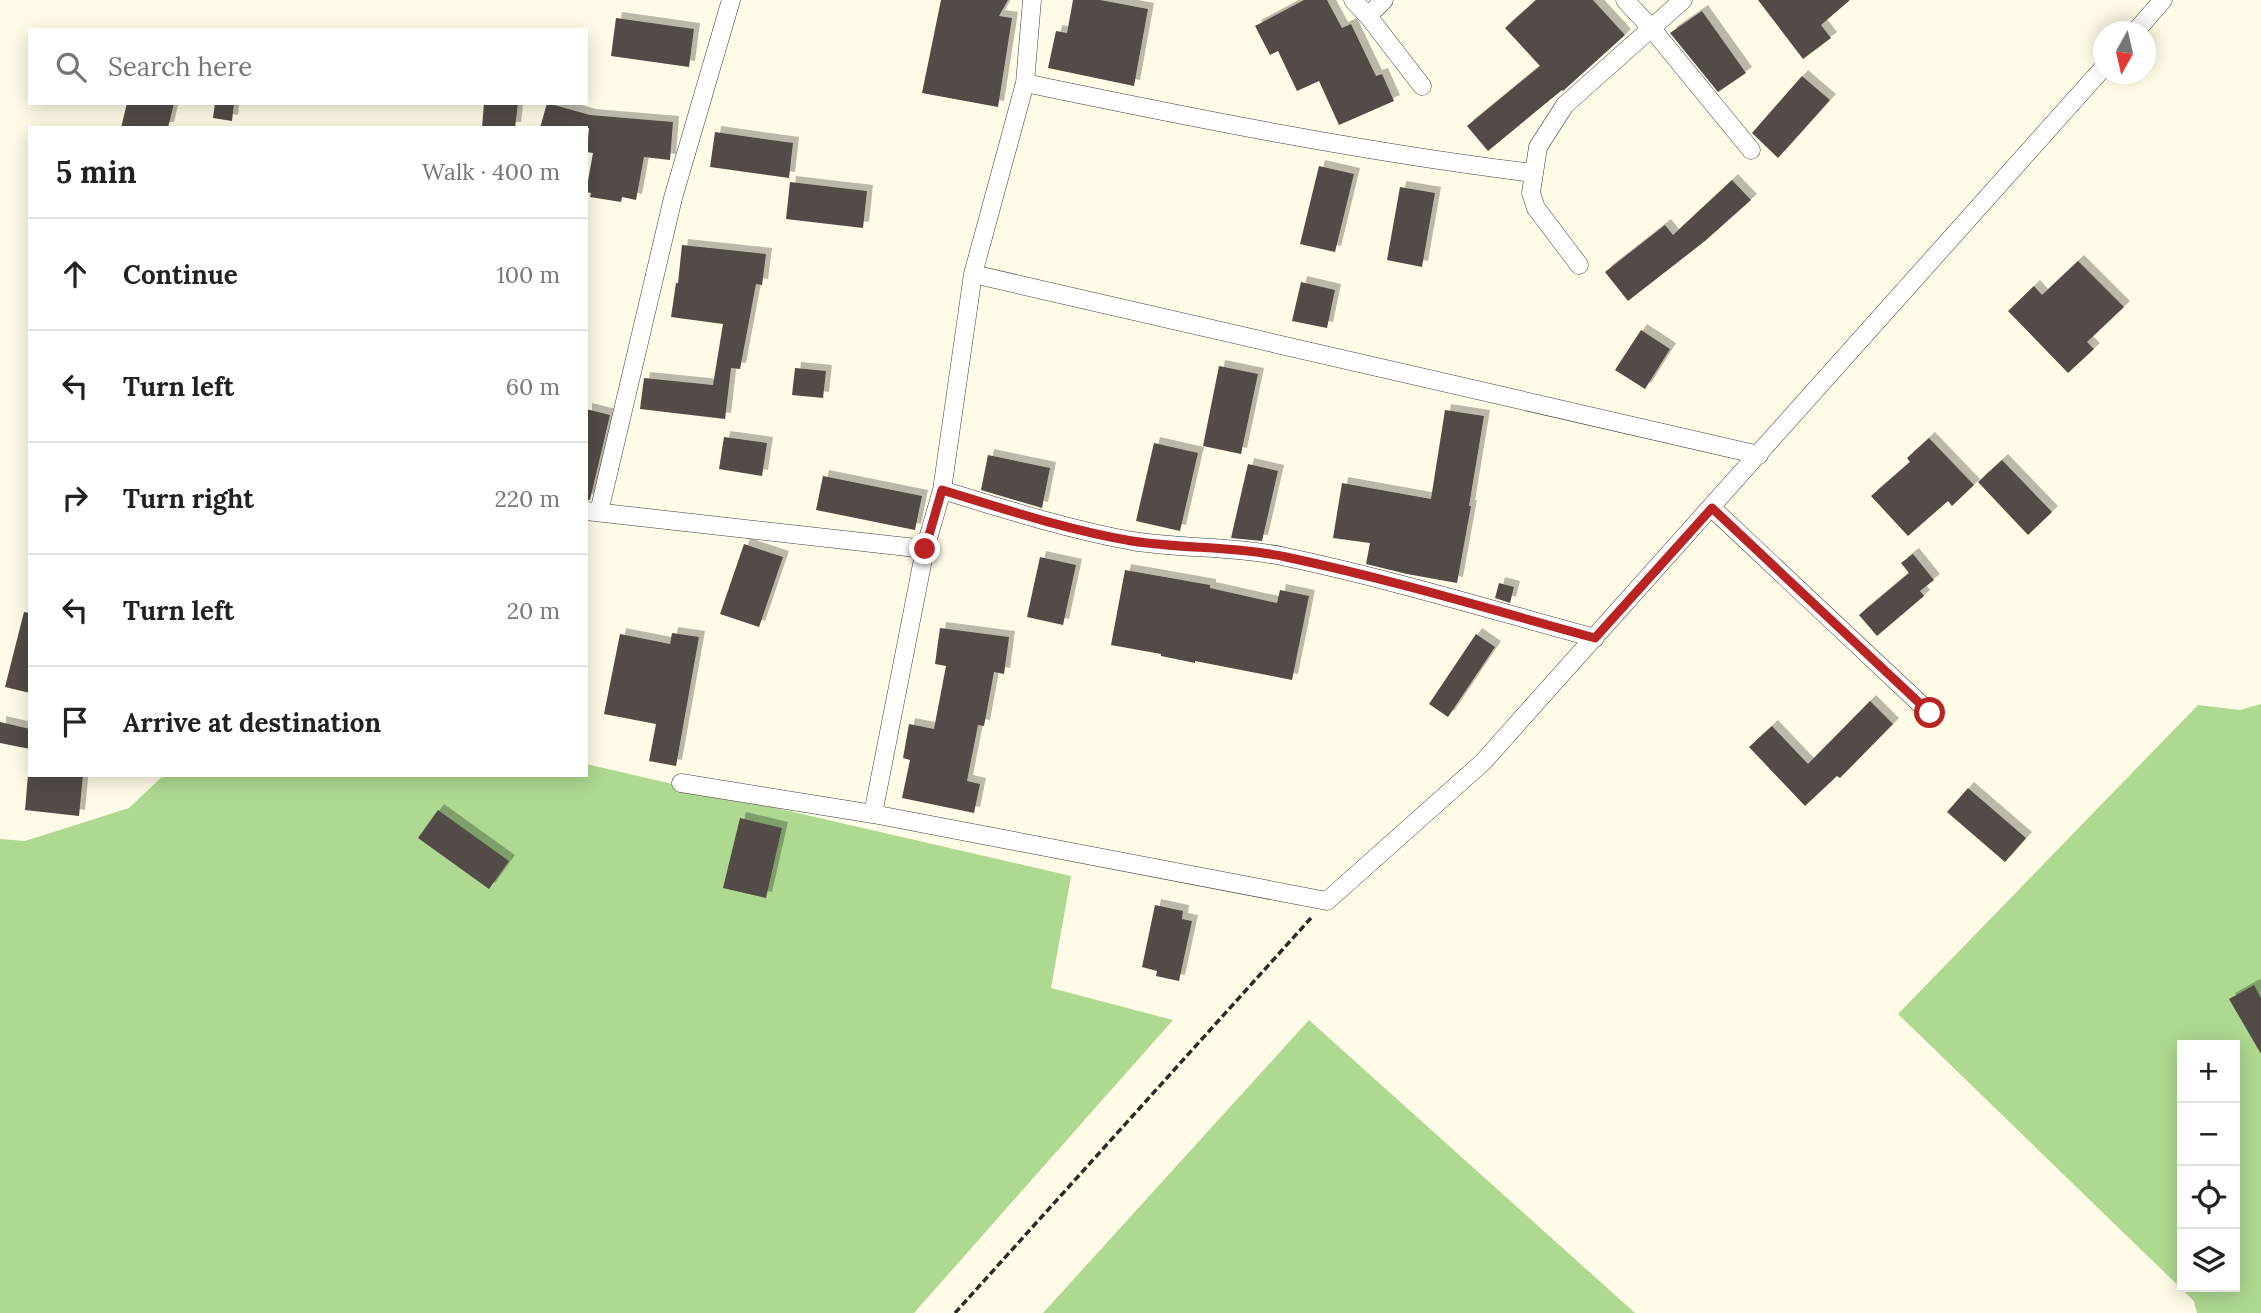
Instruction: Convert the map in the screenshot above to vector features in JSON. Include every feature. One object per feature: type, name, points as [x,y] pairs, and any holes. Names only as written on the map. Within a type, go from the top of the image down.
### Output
[{"type":"street","points":[[731,0],[673,198],[593,512],[925,549]]},
{"type":"street","points":[[873,814],[925,549],[942,490],[973,274],[1025,83],[1032,0]]},
{"type":"street","points":[[1353,0],[1422,86]]},
{"type":"street","points":[[1368,16],[1384,0]]},
{"type":"street","points":[[1625,0],[1751,150]]},
{"type":"street","points":[[1579,265],[1536,208],[1531,193],[1538,147],[1565,105],[1683,0]]},
{"type":"street","points":[[2145,21],[2163,0]]},
{"type":"street","points":[[681,783],[873,814],[1327,901],[1483,762],[2093,79]]},
{"type":"street","points":[[1025,83],[1212,122],[1450,163],[1532,173]]},
{"type":"street","points":[[973,274],[1759,455]]},
{"type":"street","points":[[942,490],[1034,518],[1132,541],[1284,556],[1384,580],[1595,638]]},
{"type":"street","points":[[1712,508],[1930,713]]},
{"type":"path","points":[[955,1313],[1327,901]]},
{"type":"green space","points":[[2261,704],[2261,1313],[2197,1313],[2194,1301],[2185,1292],[2240,1292],[2240,1040],[2177,1040],[2177,1285],[1898,1014],[2198,705],[2240,710]]},
{"type":"green space","points":[[588,764],[1071,876],[1051,988],[1173,1020],[914,1313],[0,1313],[0,839],[25,841],[129,808],[162,777],[588,777]]},
{"type":"green space","points":[[1309,1020],[1635,1313],[1043,1313]]},
{"type":"building","points":[[941,0],[1008,0],[999,16],[1012,18],[998,107],[922,93]]},
{"type":"building","points":[[1073,0],[1100,0],[1148,9],[1134,86],[1048,68],[1056,31],[1067,33]]},
{"type":"building","points":[[1304,0],[1327,0],[1342,28],[1351,24],[1376,76],[1382,74],[1394,101],[1339,125],[1319,81],[1297,91],[1278,51],[1270,55],[1255,26]]},
{"type":"building","points":[[1536,0],[1593,0],[1625,35],[1563,91],[1488,151],[1467,126],[1540,66],[1505,28]]},
{"type":"building","points":[[1758,0],[1850,0],[1821,25],[1831,38],[1803,59]]},
{"type":"building","points":[[1702,11],[1746,73],[1718,92],[1670,33]]},
{"type":"building","points":[[616,18],[694,29],[689,67],[611,56]]},
{"type":"building","points":[[1802,76],[1830,100],[1778,158],[1752,133]]},
{"type":"building","points":[[127,105],[174,105],[168,126],[121,126]]},
{"type":"building","points":[[215,105],[234,105],[232,121],[213,118]]},
{"type":"building","points":[[484,105],[518,105],[515,126],[482,126]]},
{"type":"building","points":[[546,105],[590,115],[673,122],[670,160],[644,157],[636,200],[622,197],[621,202],[590,197],[588,181],[593,153],[588,152],[588,126],[541,126]]},
{"type":"building","points":[[715,132],[793,143],[789,178],[710,167]]},
{"type":"building","points":[[1319,166],[1354,174],[1335,252],[1300,244]]},
{"type":"building","points":[[1732,180],[1751,200],[1705,241],[1628,301],[1605,272],[1665,225],[1673,235]]},
{"type":"building","points":[[790,182],[867,191],[863,228],[786,219]]},
{"type":"building","points":[[1400,187],[1435,193],[1422,267],[1387,260]]},
{"type":"building","points":[[682,245],[766,254],[762,285],[756,284],[740,369],[731,368],[725,419],[640,409],[644,378],[713,385],[723,324],[671,317]]},
{"type":"building","points":[[2078,261],[2124,307],[2087,342],[2094,349],[2068,373],[2008,311],[2034,286],[2042,295]]},
{"type":"building","points":[[1301,282],[1335,290],[1327,328],[1292,321]]},
{"type":"building","points":[[1641,330],[1670,349],[1645,389],[1615,370]]},
{"type":"building","points":[[1219,366],[1258,374],[1241,454],[1203,446]]},
{"type":"building","points":[[795,368],[826,371],[823,398],[792,395]]},
{"type":"building","points":[[588,410],[610,415],[588,500]]},
{"type":"building","points":[[1445,410],[1484,416],[1457,583],[1366,564],[1370,543],[1333,538],[1342,483],[1431,499]]},
{"type":"building","points":[[724,437],[767,443],[762,476],[719,469]]},
{"type":"building","points":[[1929,438],[1974,485],[1952,506],[1948,501],[1908,536],[1871,496],[1910,462],[1907,458]]},
{"type":"building","points":[[1154,443],[1198,453],[1180,531],[1136,521]]},
{"type":"building","points":[[988,455],[1050,468],[1042,508],[981,490]]},
{"type":"building","points":[[2002,460],[2052,512],[2028,535],[1978,482]]},
{"type":"building","points":[[1248,464],[1278,471],[1262,541],[1231,538]]},
{"type":"building","points":[[823,476],[922,496],[915,530],[816,510]]},
{"type":"building","points":[[744,544],[783,557],[759,627],[720,614]]},
{"type":"building","points":[[1913,554],[1934,580],[1920,591],[1924,596],[1877,636],[1859,615],[1909,573],[1901,563]]},
{"type":"building","points":[[1040,557],[1076,565],[1063,625],[1027,617]]},
{"type":"building","points":[[1125,570],[1210,585],[1210,588],[1277,603],[1280,590],[1309,596],[1292,680],[1111,645]]},
{"type":"building","points":[[1499,583],[1514,587],[1510,603],[1495,598]]},
{"type":"building","points":[[24,612],[28,613],[28,693],[5,687]]},
{"type":"building","points":[[940,628],[1009,637],[1004,674],[994,672],[984,726],[978,725],[967,781],[980,784],[974,813],[902,798],[910,760],[903,758],[909,724],[934,729],[946,666],[935,664]]},
{"type":"building","points":[[672,633],[699,637],[676,766],[649,761],[656,724],[604,714],[620,634],[670,644]]},
{"type":"building","points":[[1476,634],[1495,647],[1448,717],[1429,704]]},
{"type":"building","points":[[1870,701],[1893,724],[1840,778],[1837,776],[1805,806],[1749,747],[1772,726],[1808,764]]},
{"type":"building","points":[[0,722],[28,729],[28,749],[0,743]]},
{"type":"building","points":[[28,775],[83,777],[79,816],[25,810]]},
{"type":"building","points":[[1968,788],[2026,838],[2005,862],[1947,812]]},
{"type":"building","points":[[438,810],[509,861],[489,889],[418,838]]},
{"type":"building","points":[[740,818],[782,828],[766,898],[723,888]]},
{"type":"building","points":[[1155,905],[1183,911],[1182,919],[1192,921],[1179,981],[1156,976],[1157,971],[1142,967]]},
{"type":"building","points":[[2254,985],[2261,998],[2261,1054],[2229,999]]},
{"type":"route","points":[[925,549],[942,490],[1034,518],[1132,541],[1284,556],[1384,580],[1595,638],[1712,508],[1930,713]]}]
